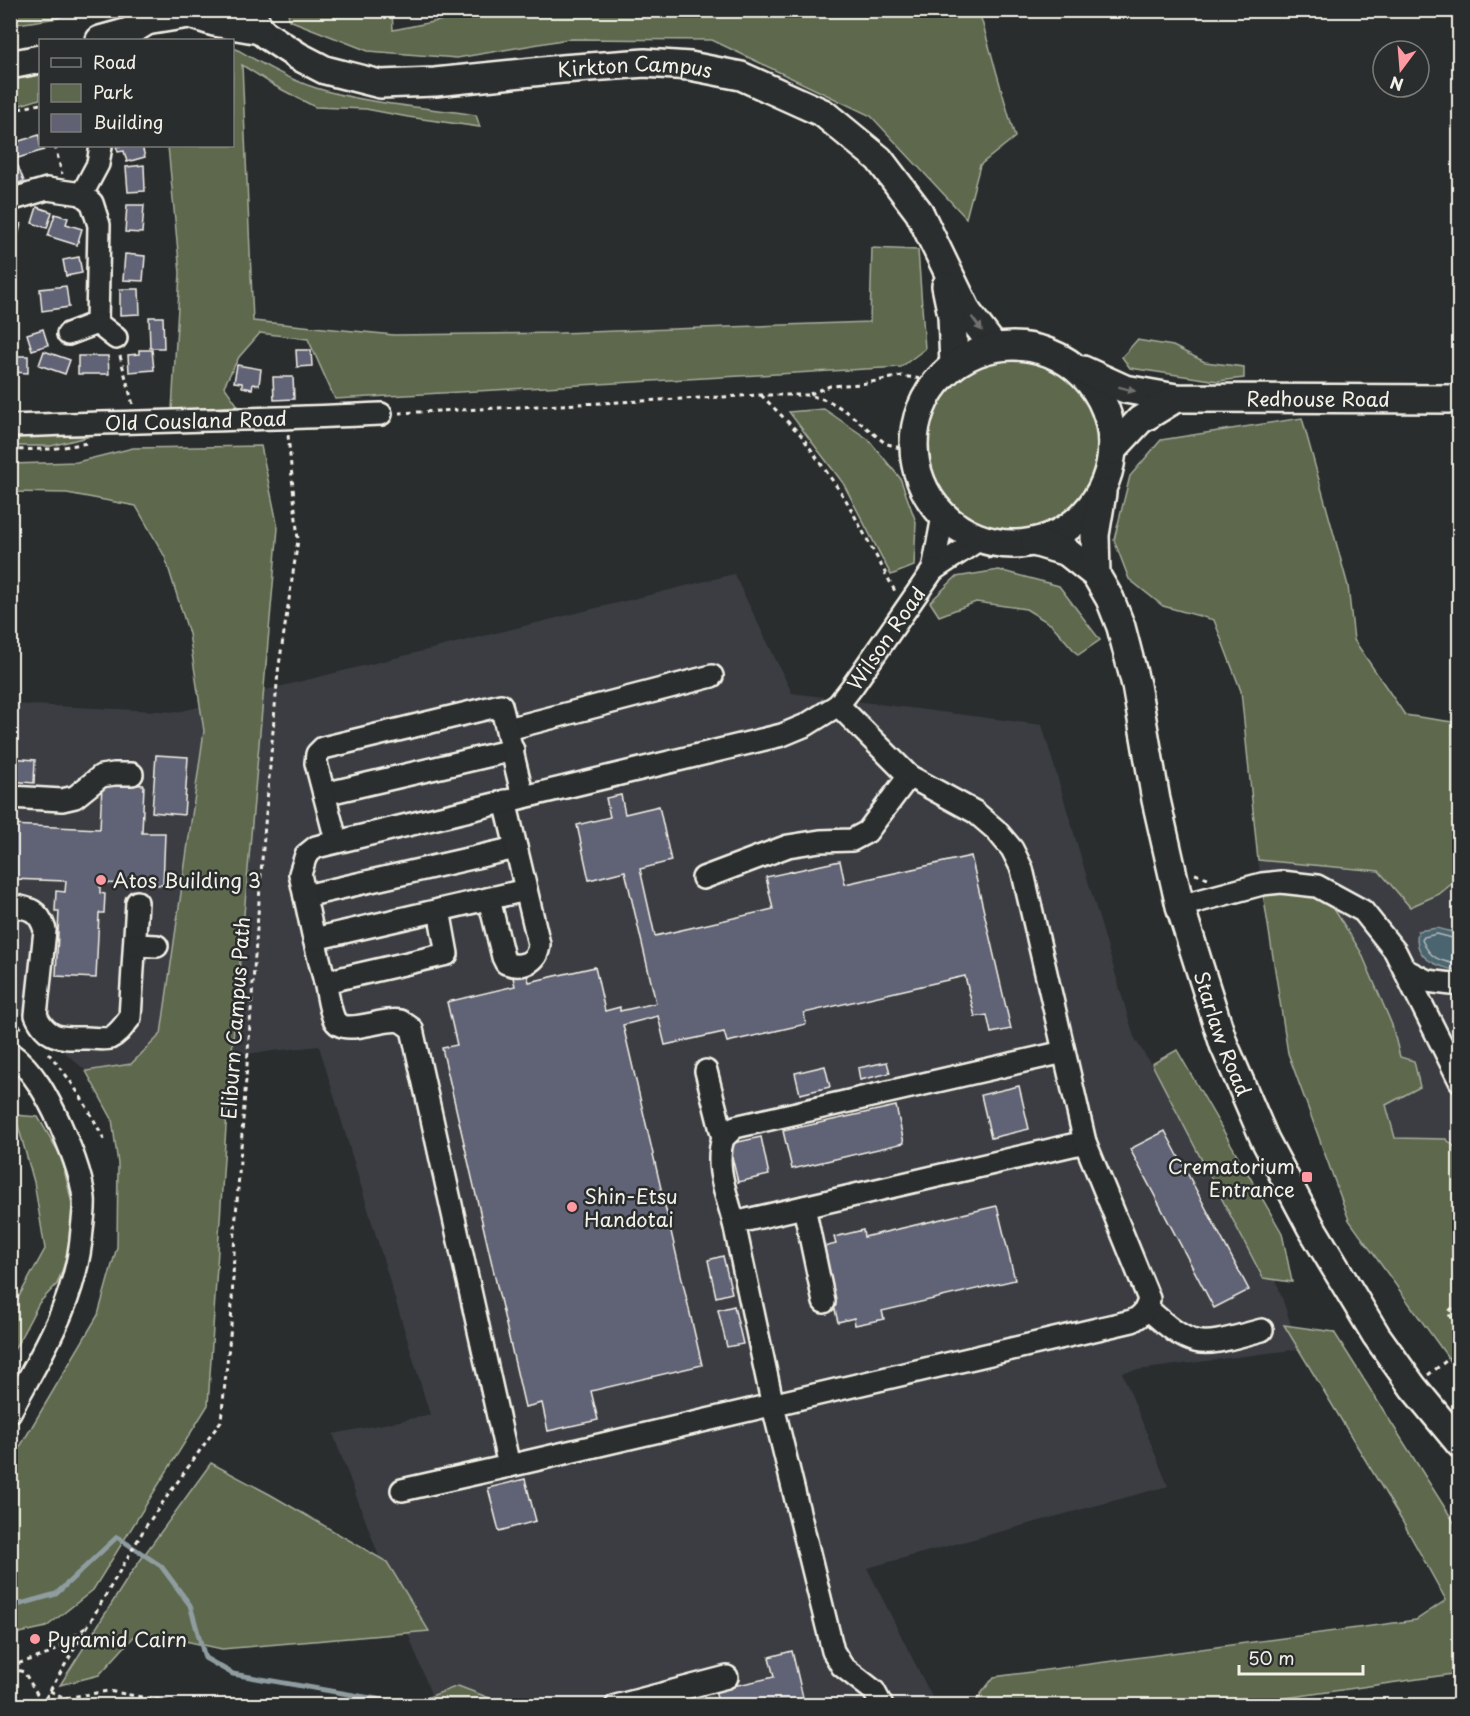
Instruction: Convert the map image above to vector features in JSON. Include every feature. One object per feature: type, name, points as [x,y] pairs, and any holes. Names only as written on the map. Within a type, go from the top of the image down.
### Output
[{"type":"main road","name":"Kirkton Campus","points":[[224,10],[252,21],[298,56],[325,70],[380,84],[435,82],[645,63],[690,66],[741,76],[823,113],[879,159],[920,212],[942,262]]},
{"type":"main road","points":[[108,38],[129,32],[149,14],[189,14],[252,21]]},
{"type":"main road","points":[[10,66],[39,59]]},
{"type":"main road","points":[[942,262],[968,313],[994,347]]},
{"type":"main road","points":[[942,262],[952,315],[945,373]]},
{"type":"main road","points":[[1024,346],[1054,354],[1082,370],[1098,392],[1107,412],[1112,450],[1102,489],[1095,536],[1096,575],[1067,552],[1027,549],[1005,544],[980,549],[943,516],[921,483],[914,453],[915,425],[925,398],[945,373],[994,347],[1024,346]]},
{"type":"main road","name":"Redhouse Road","points":[[1082,370],[1125,389],[1176,398],[1460,399]]},
{"type":"main road","points":[[1112,450],[1140,420],[1176,398]]},
{"type":"main road","points":[[1027,549],[1059,534],[1079,519],[1102,489]]},
{"type":"main road","name":"Starlaw Road","points":[[1096,575],[1110,599],[1121,627],[1136,685],[1156,800],[1180,906],[1224,1045],[1265,1140],[1311,1227],[1376,1335],[1413,1387],[1460,1444]]},
{"type":"street","points":[[74,192],[98,164],[100,147]]},
{"type":"street","points":[[10,200],[47,189],[74,192],[92,203],[99,225],[97,323]]},
{"type":"street","points":[[68,334],[97,323]]},
{"type":"street","points":[[97,323],[116,338]]},
{"type":"street","name":"Old Cousland Road","points":[[10,426],[131,421],[287,419],[381,414]]},
{"type":"street","name":"Wilson Road","points":[[838,705],[933,570],[943,516]]},
{"type":"street","name":"Wilson Road","points":[[933,570],[980,549]]},
{"type":"street","points":[[508,729],[712,676]]},
{"type":"street","points":[[336,840],[316,763],[317,754],[322,748],[501,705],[513,750],[516,848],[539,944],[538,955],[534,960],[525,964],[506,963],[489,899]]},
{"type":"street","points":[[402,1490],[509,1466],[773,1406],[1132,1322],[1142,1316],[1147,1308],[1149,1299],[1085,1142],[1028,891],[1022,869],[1012,849],[996,830],[975,812],[909,776],[838,705],[806,725],[782,735],[336,840],[316,847],[306,855],[300,874],[334,1019],[340,1026],[347,1028],[400,1021],[412,1029],[509,1466]]},
{"type":"street","points":[[324,794],[513,750]]},
{"type":"street","points":[[10,796],[62,800],[75,796],[101,776],[132,774]]},
{"type":"street","points":[[703,878],[788,846],[820,841],[852,840],[867,832],[909,776]]},
{"type":"street","points":[[304,896],[516,848]]},
{"type":"street","points":[[1180,906],[1262,884],[1281,882],[1317,886],[1363,911],[1395,951],[1407,971],[1460,1081]]},
{"type":"street","points":[[314,939],[526,890]]},
{"type":"street","points":[[10,905],[33,910],[42,920],[45,930],[36,1015],[41,1026],[60,1038],[109,1039],[120,1031],[130,1018],[137,902]]},
{"type":"street","points":[[325,982],[447,954],[439,910]]},
{"type":"street","points":[[135,945],[157,946]]},
{"type":"street","points":[[1407,971],[1427,981],[1460,985]]},
{"type":"street","points":[[882,1706],[874,1691],[842,1666],[833,1651],[773,1406],[734,1223],[719,1165],[719,1150],[723,1138],[735,1127],[1064,1052]]},
{"type":"street","points":[[10,1053],[38,1083],[52,1105],[74,1159],[84,1198],[81,1248],[70,1292],[54,1332],[10,1412]]},
{"type":"street","points":[[706,1071],[723,1138]]},
{"type":"street","points":[[734,1223],[1085,1142]]},
{"type":"street","points":[[804,1207],[825,1302]]},
{"type":"street","points":[[1147,1308],[1170,1329],[1190,1341],[1209,1344],[1262,1330]]},
{"type":"street","points":[[616,1706],[727,1677]]},
{"type":"path","points":[[10,111],[39,104]]},
{"type":"path","points":[[55,147],[74,192]]},
{"type":"path","points":[[116,338],[133,406],[131,421]]},
{"type":"path","points":[[808,395],[830,386],[861,384],[902,376],[945,373]]},
{"type":"path","points":[[761,395],[801,435],[846,500],[890,578],[905,612]]},
{"type":"path","points":[[381,414],[761,395],[808,395],[829,401],[846,411],[885,443],[914,453]]},
{"type":"path","name":"Eliburn Campus Path","points":[[42,1704],[146,1526],[220,1421],[231,1326],[237,1205],[277,684],[298,540],[287,419]]},
{"type":"path","points":[[980,549],[988,557],[1027,549]]},
{"type":"path","points":[[1193,873],[1203,878],[1215,879]]},
{"type":"path","points":[[10,1021],[27,1033]]},
{"type":"path","points":[[41,1045],[63,1070],[81,1097],[105,1142]]},
{"type":"path","points":[[1413,1387],[1455,1354],[1459,1334],[1448,1312],[1460,1301]]},
{"type":"path","points":[[10,1667],[49,1654],[90,1624]]},
{"type":"path","points":[[10,1667],[24,1672],[42,1704]]},
{"type":"path","points":[[49,1691],[65,1698],[108,1691],[192,1706]]},
{"type":"path","points":[[64,1706],[65,1698]]},
{"type":"shaded area","points":[[734,574],[792,693],[1042,725],[1134,1037],[1270,1262],[1299,1349],[1122,1372],[1168,1486],[867,1568],[936,1705],[435,1705],[333,1434],[430,1415],[319,1046],[86,1071],[11,1005],[11,704],[178,712]]},
{"type":"shaded area","points":[[1258,860],[1379,871],[1439,894],[1459,878],[1459,1151],[1446,1139],[1395,1138],[1385,1105],[1420,1087],[1414,1061],[1400,1057],[1392,1025],[1263,893]]},
{"type":"green space","points":[[10,11],[72,11],[58,18],[11,25]]},
{"type":"green space","points":[[288,11],[392,11],[393,30],[487,11],[979,11],[1015,137],[980,165],[966,218],[871,116],[712,40],[568,39],[457,58],[368,51],[289,20]]},
{"type":"green space","points":[[234,48],[284,75],[316,88],[375,101],[476,115],[480,127],[366,109],[315,107],[242,65],[253,321],[394,335],[560,333],[870,322],[872,248],[918,250],[925,349],[901,367],[335,399],[308,339],[260,333],[239,357],[224,386],[238,406],[172,410],[180,273],[168,147],[234,147]]},
{"type":"green space","points":[[39,75],[39,99],[11,108],[11,79]]},
{"type":"green space","points":[[1137,340],[1173,346],[1205,362],[1244,367],[1244,378],[1218,381],[1130,368],[1122,357]]},
{"type":"green space","points":[[1012,355],[1046,362],[1062,370],[1075,381],[1086,394],[1094,410],[1101,444],[1094,478],[1086,494],[1075,507],[1062,518],[1046,526],[1012,533],[978,526],[962,518],[949,507],[938,494],[930,478],[923,444],[930,410],[938,394],[949,381],[962,370],[978,362]]},
{"type":"green space","points":[[824,409],[868,439],[900,478],[916,522],[914,566],[891,575],[843,483],[789,412]]},
{"type":"green space","points":[[1302,418],[1348,586],[1354,640],[1405,715],[1459,723],[1459,878],[1439,894],[1410,907],[1379,871],[1258,860],[1241,691],[1214,620],[1163,606],[1129,579],[1114,540],[1130,476],[1161,440]]},
{"type":"green space","points":[[77,433],[87,437],[51,446],[11,446],[10,436]]},
{"type":"green space","points":[[261,446],[278,528],[228,1096],[208,1405],[93,1590],[46,1627],[11,1635],[11,1462],[98,1315],[117,1247],[118,1164],[112,1119],[86,1071],[131,1064],[161,1034],[204,731],[189,634],[165,557],[136,506],[67,493],[11,492],[11,464],[77,462],[133,448]]},
{"type":"green space","points":[[999,570],[1059,586],[1100,640],[1078,655],[1052,625],[1026,609],[976,602],[939,616],[930,602],[956,577]]},
{"type":"green space","points":[[1292,890],[1331,904],[1361,952],[1392,1025],[1400,1057],[1414,1061],[1420,1087],[1386,1105],[1395,1138],[1446,1139],[1459,1151],[1459,1373],[1349,1220],[1288,1053],[1263,893]]},
{"type":"green space","points":[[1177,1050],[1282,1233],[1292,1282],[1263,1278],[1152,1064]]},
{"type":"green space","points":[[15,1115],[38,1117],[61,1156],[73,1208],[69,1252],[57,1284],[39,1303],[11,1356],[11,1311],[45,1249],[34,1182]]},
{"type":"green space","points":[[1284,1325],[1334,1332],[1459,1530],[1459,1673],[1230,1706],[982,1705],[977,1699],[994,1677],[1416,1620],[1446,1600],[1401,1519]]},
{"type":"green space","points":[[211,1463],[387,1562],[429,1631],[222,1649],[139,1631],[99,1675],[60,1685],[131,1573]]},
{"type":"green space","points":[[458,1686],[508,1705],[407,1705]]},
{"type":"water","points":[[1437,928],[1459,934],[1459,971],[1428,960],[1419,948],[1418,931]]},
{"type":"building","points":[[39,135],[39,147],[43,147],[44,150],[18,158],[13,143]]},
{"type":"building","points":[[116,147],[142,147],[145,157],[127,162],[124,151],[118,152]]},
{"type":"building","points":[[144,165],[145,191],[128,192],[126,167]]},
{"type":"building","points":[[18,166],[24,181],[10,187],[10,169]]},
{"type":"building","points":[[127,205],[144,205],[142,233],[125,232]]},
{"type":"building","points":[[37,207],[52,212],[47,228],[32,223]]},
{"type":"building","points":[[55,214],[68,218],[66,224],[82,229],[77,245],[48,236]]},
{"type":"building","points":[[10,221],[21,224],[15,247],[10,246]]},
{"type":"building","points":[[125,254],[145,256],[143,281],[123,280]]},
{"type":"building","points":[[79,257],[82,273],[66,276],[63,260]]},
{"type":"building","points":[[66,286],[69,307],[42,311],[40,289]]},
{"type":"building","points":[[120,289],[139,289],[140,314],[120,315]]},
{"type":"building","points":[[149,317],[163,317],[164,348],[150,348]]},
{"type":"building","points":[[43,329],[48,345],[32,350],[27,334]]},
{"type":"building","points":[[139,350],[152,350],[154,370],[129,372],[128,355],[139,354]]},
{"type":"building","points":[[296,350],[311,350],[312,366],[297,367]]},
{"type":"building","points":[[44,351],[70,360],[65,374],[39,365]]},
{"type":"building","points":[[12,356],[28,356],[28,373],[12,372]]},
{"type":"building","points":[[78,356],[108,356],[109,374],[78,374]]},
{"type":"building","points":[[237,365],[261,369],[259,385],[253,384],[252,389],[242,387],[242,383],[234,382]]},
{"type":"building","points":[[273,377],[293,377],[294,399],[274,400]]},
{"type":"building","points":[[156,755],[188,757],[184,815],[152,812]]},
{"type":"building","points":[[10,758],[35,760],[34,783],[10,781]]},
{"type":"building","name":"Atos Building 3","points":[[102,783],[144,785],[142,833],[165,833],[163,885],[100,883],[100,893],[105,894],[104,913],[99,913],[96,978],[56,976],[59,911],[55,911],[56,891],[65,892],[66,881],[10,879],[10,825],[100,829]]},
{"type":"building","name":"Shin-Etsu Handotai","points":[[621,795],[625,814],[659,806],[671,861],[640,869],[655,936],[773,909],[766,877],[840,861],[845,884],[971,856],[1011,1029],[991,1033],[987,1015],[975,1017],[965,976],[804,1013],[806,1024],[727,1042],[724,1032],[665,1045],[658,1016],[623,1025],[702,1365],[591,1391],[598,1420],[548,1431],[542,1403],[525,1407],[442,1048],[457,1045],[447,1002],[515,986],[511,969],[525,966],[529,982],[595,967],[605,1011],[620,1007],[620,1011],[656,1003],[625,871],[589,880],[577,825],[610,817],[606,798]]},
{"type":"building","points":[[887,1062],[890,1073],[860,1080],[858,1068]]},
{"type":"building","points":[[825,1066],[830,1087],[800,1094],[795,1073]]},
{"type":"building","points":[[1019,1086],[1029,1129],[991,1138],[981,1095]]},
{"type":"building","points":[[896,1106],[904,1143],[792,1169],[783,1131]]},
{"type":"building","points":[[1165,1131],[1249,1290],[1214,1308],[1130,1149]]},
{"type":"building","points":[[761,1137],[769,1175],[738,1182],[729,1144]]},
{"type":"building","points":[[997,1206],[1015,1280],[882,1311],[884,1319],[855,1325],[854,1318],[838,1322],[820,1248],[836,1244],[834,1237],[863,1230],[864,1237]]},
{"type":"building","points":[[723,1256],[732,1293],[716,1297],[708,1260]]},
{"type":"building","points":[[734,1306],[743,1344],[727,1347],[718,1310]]},
{"type":"building","points":[[525,1479],[536,1521],[499,1531],[488,1488]]},
{"type":"building","points":[[792,1651],[805,1706],[719,1706],[715,1690],[774,1677],[769,1657]]},
{"type":"waterway","points":[[10,1607],[56,1594],[117,1537],[161,1566],[190,1605],[205,1658],[233,1674],[417,1706]]},
{"type":"place","name":"Atos Building 3","points":[[101,880]]},
{"type":"place","name":"Crematorium Entrance","points":[[1307,1177]]},
{"type":"place","name":"Shin-Etsu Handotai","points":[[572,1207]]},
{"type":"place","name":"Pyramid Cairn","points":[[35,1639]]}]
